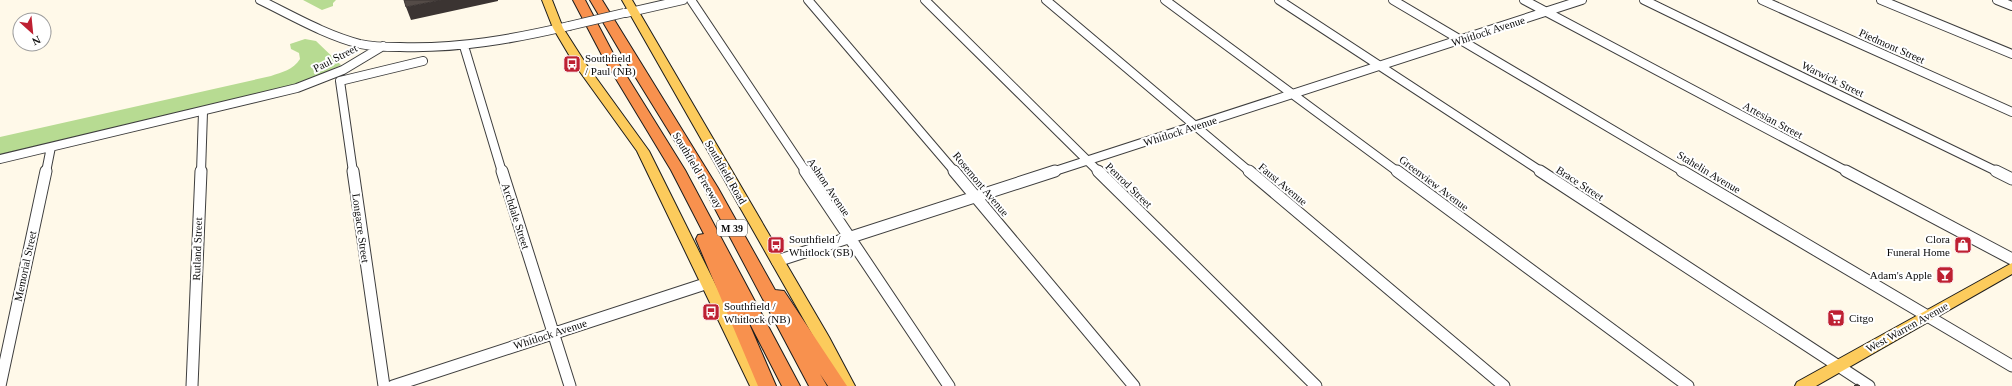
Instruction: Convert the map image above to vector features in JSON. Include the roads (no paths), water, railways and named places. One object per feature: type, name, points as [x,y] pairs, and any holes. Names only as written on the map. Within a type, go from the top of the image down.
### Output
[{"type":"highway","name":"Southfield Freeway","points":[[579,0],[610,59],[678,170],[695,205],[739,284],[791,386]]},
{"type":"highway","name":"Southfield Freeway","points":[[596,0],[639,73],[711,188],[728,222],[818,386]]},
{"type":"highway","points":[[695,205],[700,228],[767,386]]},
{"type":"highway","points":[[728,222],[838,386]]},
{"type":"main road","points":[[547,0],[563,27],[581,65],[643,152],[758,386]]},
{"type":"main road","name":"Southfield Road","points":[[628,8],[824,341],[847,386]]},
{"type":"main road","name":"West Warren Avenue","points":[[1803,386],[2012,268]]},
{"type":"street","points":[[260,0],[334,35],[362,44],[421,48],[464,46],[508,39],[563,27],[628,8],[683,0]]},
{"type":"street","name":"Ashton Avenue","points":[[691,0],[848,238],[949,386]]},
{"type":"street","name":"Rosemont Avenue","points":[[808,0],[976,196],[1134,386]]},
{"type":"street","name":"Penrod Street","points":[[925,0],[1316,386]]},
{"type":"street","name":"Faust Avenue","points":[[1046,0],[1504,386]]},
{"type":"street","name":"Greenview Avenue","points":[[1165,0],[1688,386]]},
{"type":"street","name":"Brace Street","points":[[1279,0],[1869,386]]},
{"type":"street","name":"Stahelin Avenue","points":[[1393,0],[2012,366]]},
{"type":"street","name":"Artesian Street","points":[[1524,0],[2012,259]]},
{"type":"street","name":"Whitlock Avenue","points":[[777,260],[1582,0]]},
{"type":"street","name":"Warwick Street","points":[[1644,0],[2012,179]]},
{"type":"street","name":"Piedmont Street","points":[[1762,0],[2012,112]]},
{"type":"street","points":[[1881,0],[2012,54]]},
{"type":"street","points":[[1997,0],[2012,6]]},
{"type":"street","name":"Paul Street","points":[[336,78],[383,46]]},
{"type":"street","name":"Archdale Street","points":[[464,46],[468,64],[570,386]]},
{"type":"street","name":"Paul Street","points":[[0,159],[203,112],[336,78],[423,61]]},
{"type":"street","name":"Longacre Street","points":[[336,78],[384,386]]},
{"type":"street","name":"Rutland Street","points":[[192,386],[203,112]]},
{"type":"street","name":"Memorial Street","points":[[0,386],[50,147]]},
{"type":"street","name":"Whitlock Avenue","points":[[393,386],[708,283]]},
{"type":"place","name":"Southfield / Paul (NB)","points":[[572,64]]},
{"type":"place","name":"Southfield / Whitlock (SB)","points":[[776,245]]},
{"type":"place","name":"Clora Funeral Home","points":[[1963,245]]},
{"type":"place","name":"Adam's Apple","points":[[1945,275]]},
{"type":"place","name":"Southfield / Whitlock (NB)","points":[[711,312]]},
{"type":"place","name":"Citgo","points":[[1836,318]]}]
